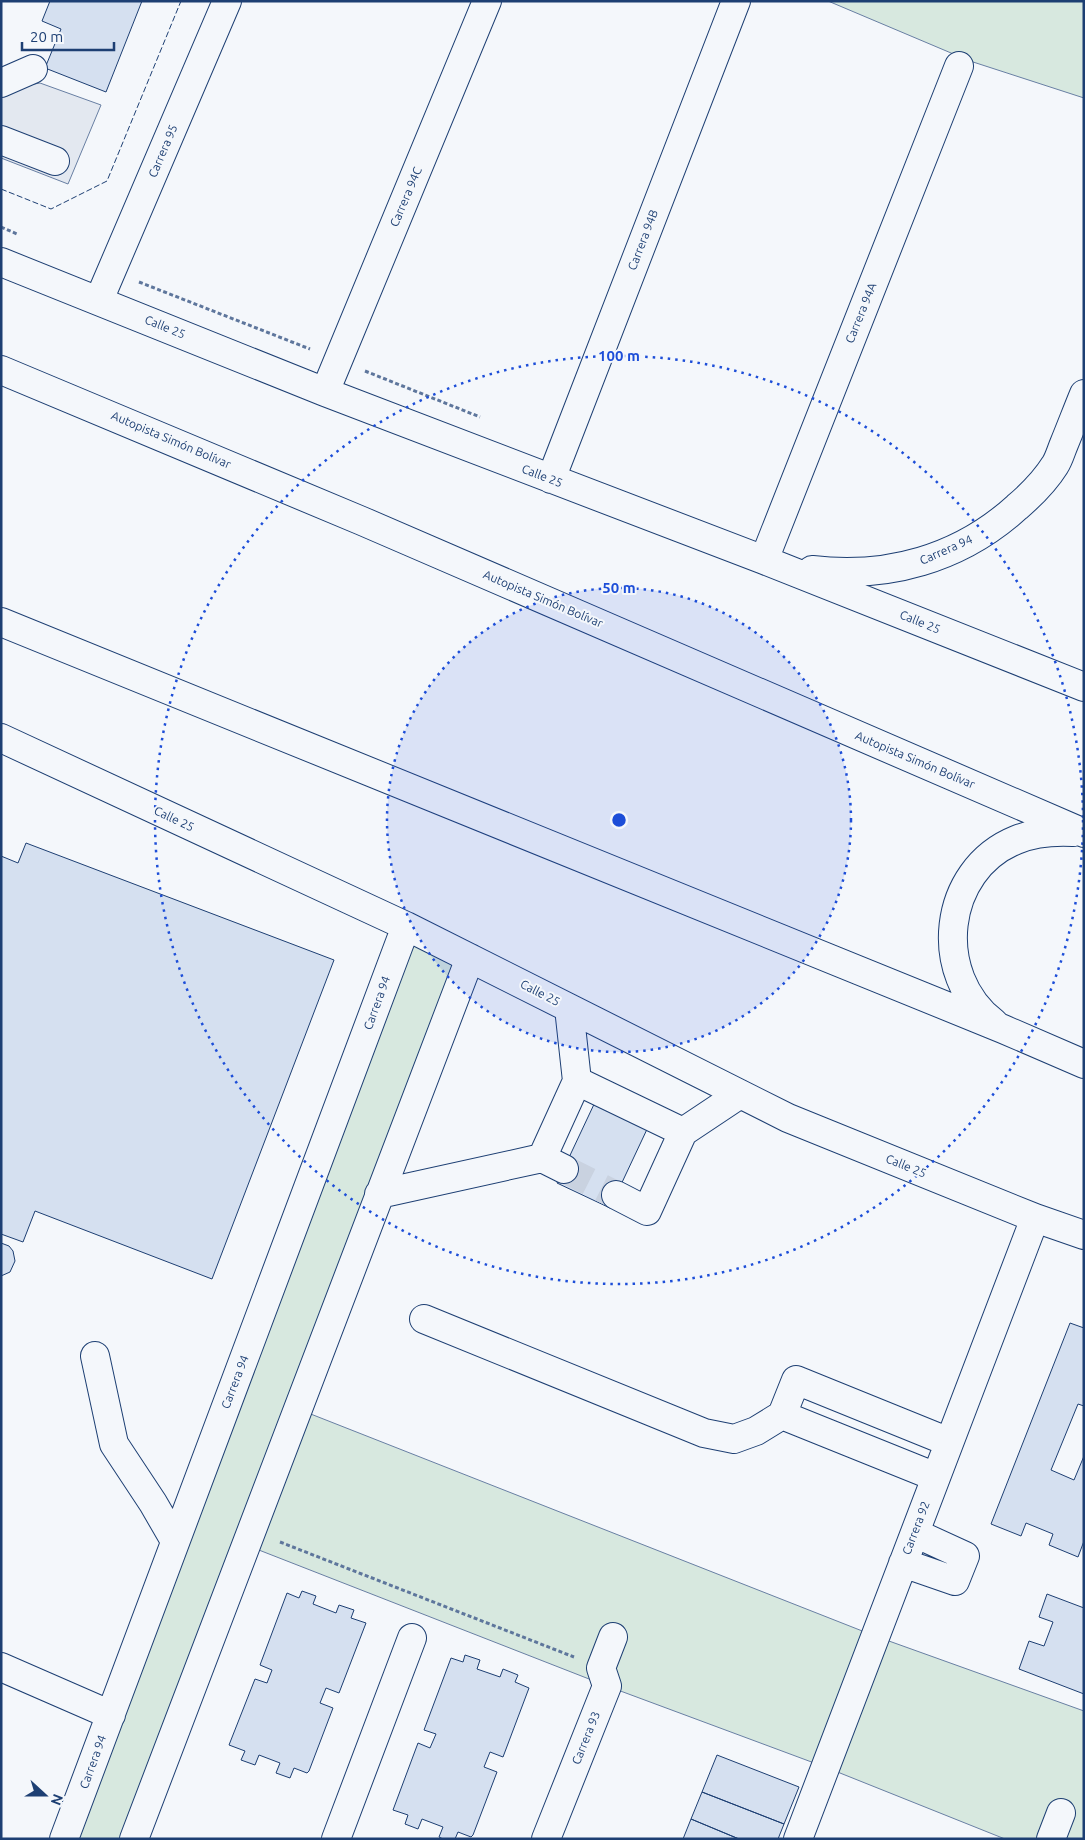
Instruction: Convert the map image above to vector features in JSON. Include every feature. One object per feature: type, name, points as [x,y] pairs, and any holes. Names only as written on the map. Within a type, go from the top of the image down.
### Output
[{"type":"main road","name":"Carrera 95","points":[[99,300],[227,1]]},
{"type":"main road","name":"Carrera 94C","points":[[325,392],[487,1]]},
{"type":"main road","name":"Carrera 94B","points":[[550,479],[736,1]]},
{"type":"main road","name":"Carrera 94A","points":[[764,560],[959,66]]},
{"type":"main road","points":[[1,83],[33,69]]},
{"type":"main road","points":[[1,140],[55,162]]},
{"type":"main road","name":"Calle 25","points":[[1,262],[325,392],[764,560],[1084,687]]},
{"type":"main road","name":"Autopista Simón Bolívar","points":[[1,370],[362,521],[1084,834]]},
{"type":"main road","name":"Carrera 94","points":[[764,560],[797,569],[837,573],[871,572],[932,559],[965,544],[1003,520],[1032,494],[1056,464],[1084,394]]},
{"type":"main road","points":[[1,622],[1003,1029],[1084,1064]]},
{"type":"main road","name":"Calle 25","points":[[1,738],[406,926],[788,1118],[1035,1218],[1084,1235]]},
{"type":"main road","points":[[1003,1029],[977,1007],[960,978],[954,959],[952,938],[959,898],[969,880],[982,864],[997,850],[1015,840],[1034,834],[1055,831],[1084,834]]},
{"type":"main road","name":"Carrera 94","points":[[64,1839],[406,926]]},
{"type":"main road","points":[[134,1839],[470,958]]},
{"type":"main road","points":[[379,1194],[553,1163],[577,1081],[569,1008]]},
{"type":"main road","points":[[577,1081],[683,1132]]},
{"type":"main road","points":[[616,1195],[647,1211],[683,1132],[740,1094]]},
{"type":"main road","name":"Carrera 92","points":[[798,1839],[1035,1218]]},
{"type":"main road","points":[[424,1319],[704,1433],[734,1439],[756,1431],[782,1415],[796,1380],[949,1442]]},
{"type":"main road","points":[[95,1356],[114,1444],[153,1503],[175,1541]]},
{"type":"main road","points":[[782,1415],[936,1477]]},
{"type":"main road","points":[[903,1563],[955,1582],[965,1556],[915,1534]]},
{"type":"main road","points":[[601,1668],[613,1637]]},
{"type":"main road","points":[[340,1838],[412,1638]]},
{"type":"main road","points":[[1,1667],[111,1715]]},
{"type":"main road","name":"Carrera 93","points":[[546,1839],[607,1686],[601,1668]]},
{"type":"main road","points":[[1051,1839],[1061,1813]]},
{"type":"path","points":[[111,272],[482,417]]},
{"type":"path","points":[[251,1531],[601,1668]]},
{"type":"shaded area","points":[[828,1],[1084,1],[1084,98],[970,61]]},
{"type":"shaded area","points":[[40,83],[101,105],[68,184],[1,158],[1,90]]},
{"type":"shaded area","points":[[406,926],[470,958],[298,1409],[875,1636],[1084,1711],[1084,1839],[1005,1839],[825,1767],[607,1686],[246,1545],[134,1839],[65,1839]]},
{"type":"building","points":[[50,1],[142,1],[106,92],[45,68],[61,29],[42,21]]},
{"type":"building","points":[[26,843],[334,960],[212,1279],[35,1211],[23,1242],[1,1234],[1,856],[18,863]]},
{"type":"building","points":[[596,1100],[649,1125],[610,1208],[557,1183]]},
{"type":"building","points":[[1,1243],[9,1246],[13,1251],[15,1261],[10,1272],[1,1276]]},
{"type":"building","points":[[1070,1323],[1084,1328],[1084,1406],[1078,1404],[1051,1470],[1074,1480],[1084,1456],[1084,1541],[1078,1557],[1049,1545],[1053,1534],[1026,1523],[1021,1536],[991,1524]]},
{"type":"building","points":[[302,1591],[316,1596],[313,1604],[336,1613],[339,1605],[354,1610],[351,1618],[366,1623],[339,1693],[326,1688],[320,1703],[333,1708],[309,1771],[307,1773],[294,1768],[290,1778],[276,1773],[280,1763],[259,1755],[255,1765],[241,1760],[245,1751],[229,1745],[255,1679],[267,1683],[272,1670],[260,1665],[287,1593],[299,1598]]},
{"type":"building","points":[[1047,1594],[1084,1608],[1084,1694],[1019,1669],[1029,1641],[1044,1646],[1053,1622],[1039,1617]]},
{"type":"building","points":[[465,1655],[480,1660],[477,1669],[500,1677],[503,1669],[518,1675],[515,1682],[529,1688],[503,1757],[490,1752],[484,1767],[497,1772],[473,1835],[471,1837],[458,1832],[455,1839],[443,1839],[439,1837],[443,1827],[422,1819],[418,1829],[405,1824],[408,1815],[393,1810],[418,1743],[430,1748],[436,1734],[424,1730],[451,1658],[463,1662]]},
{"type":"building","points":[[717,1755],[799,1787],[784,1824],[702,1792]]},
{"type":"building","points":[[702,1792],[784,1824],[778,1839],[739,1839],[691,1819]]},
{"type":"building","points":[[691,1819],[739,1839],[683,1839]]},
{"type":"tunnel","points":[[564,1169],[616,1195]]},
{"type":"fence","points":[[1,189],[51,209],[107,181],[181,1]]}]
